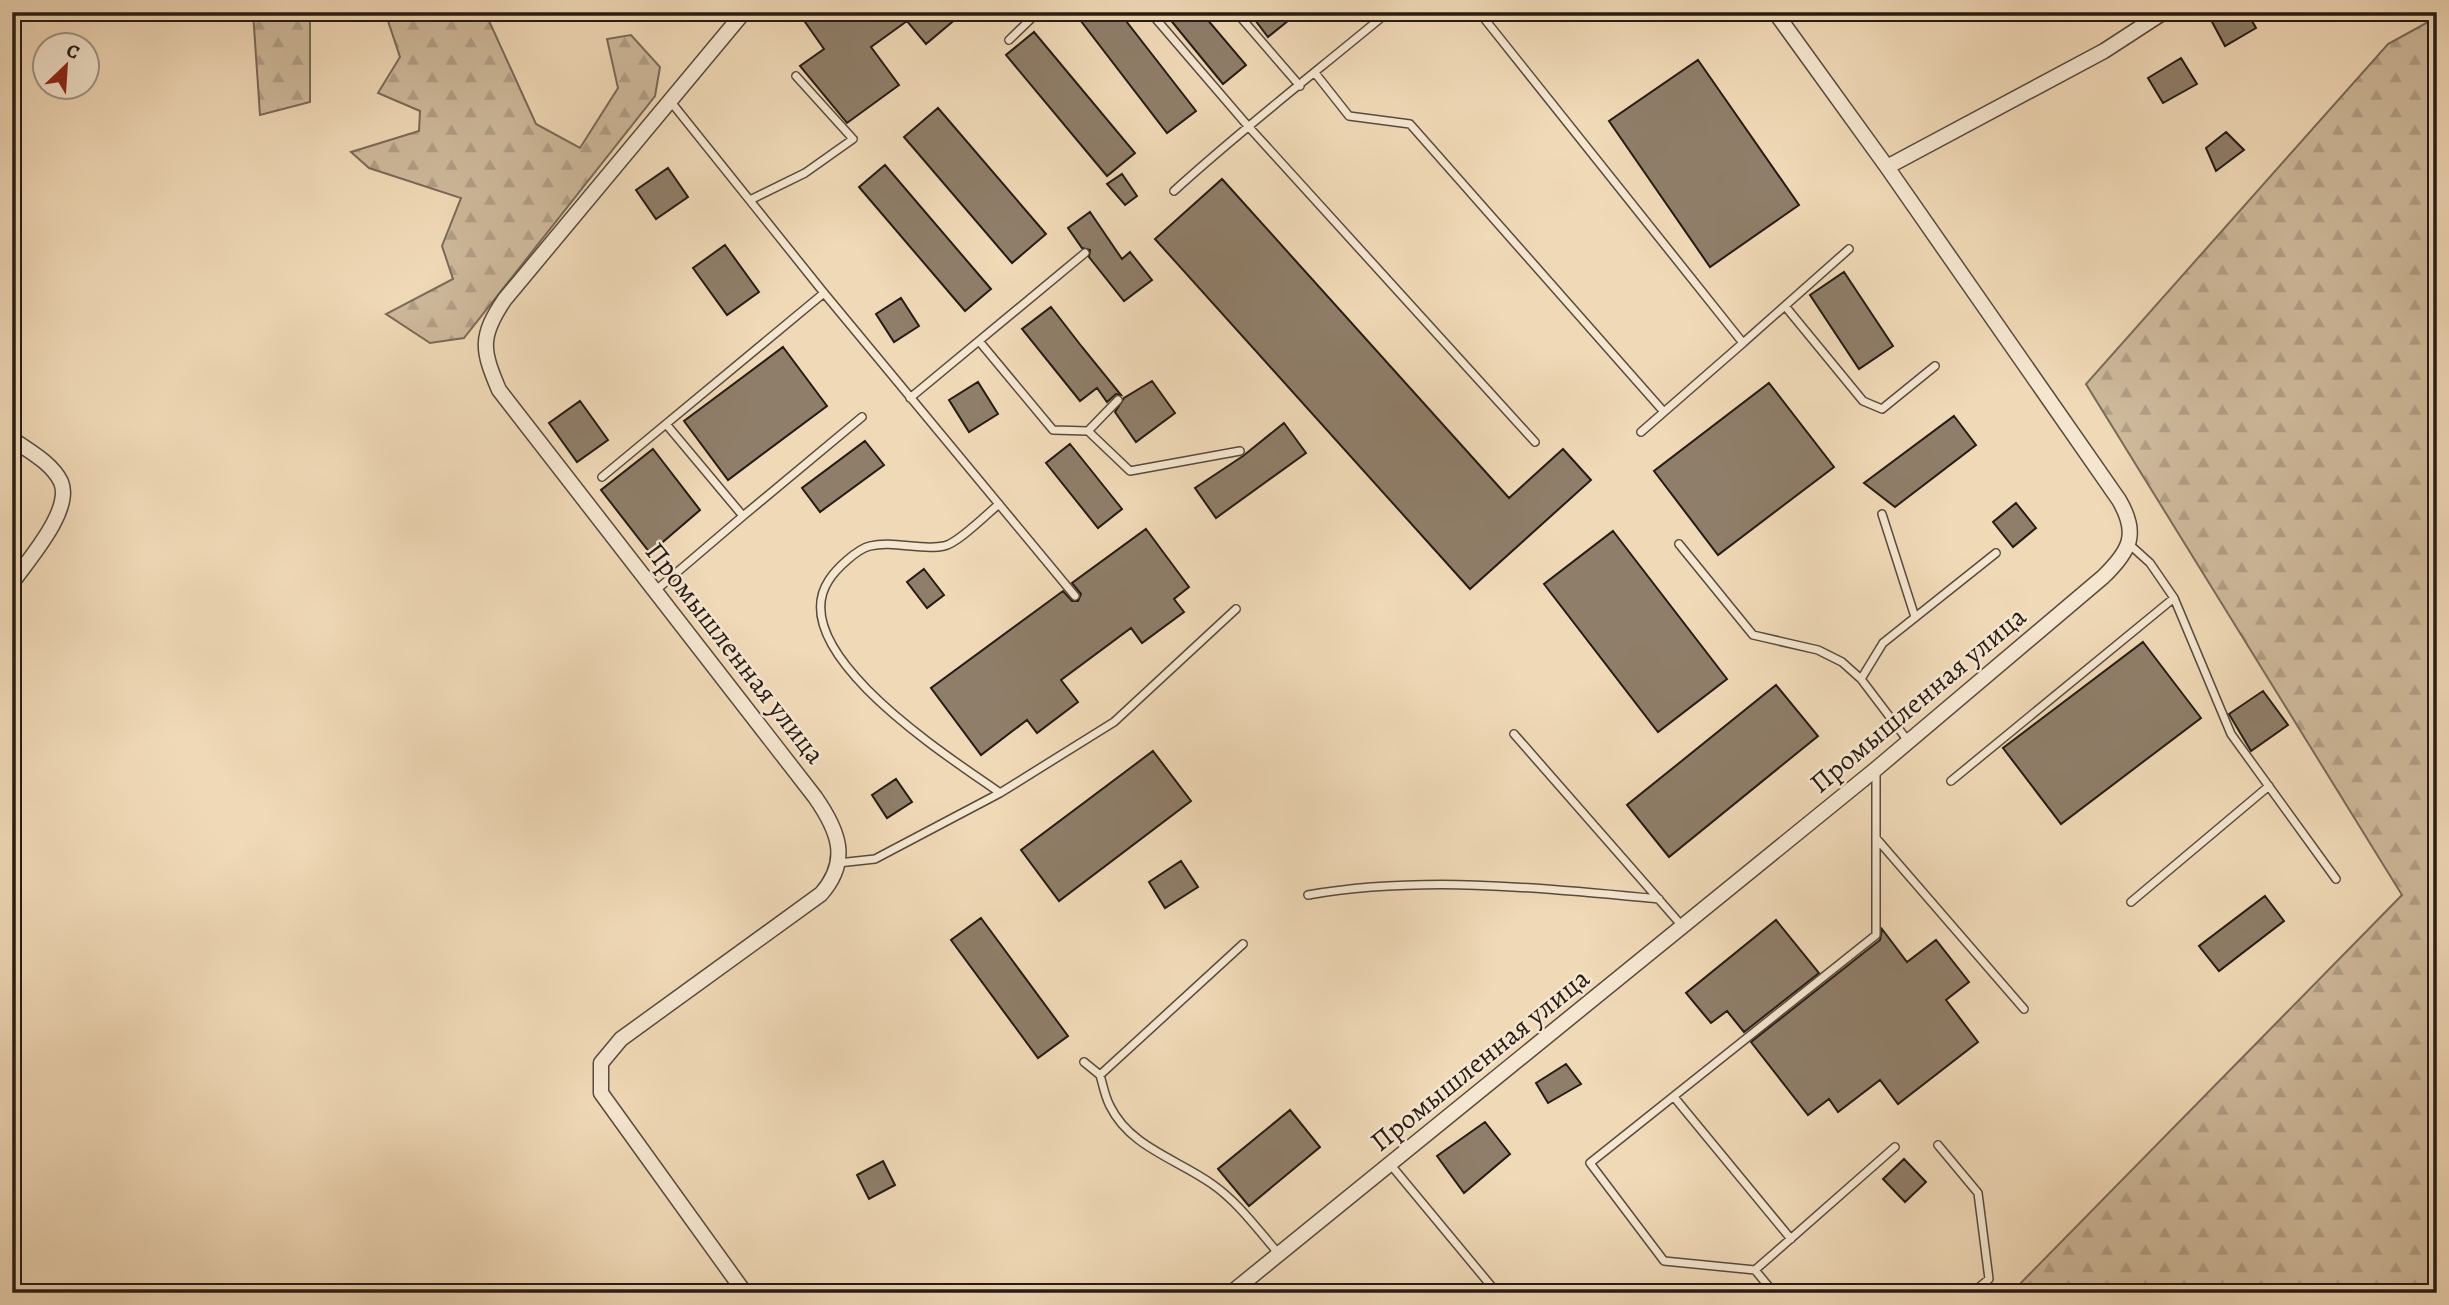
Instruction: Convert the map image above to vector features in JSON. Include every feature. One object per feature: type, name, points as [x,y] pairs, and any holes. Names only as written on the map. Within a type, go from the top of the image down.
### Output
[{"type":"street","name":"Промышленная улица","points":[[744,12],[505,299],[489,322],[483,345],[499,390],[820,804],[835,830],[838,863]]},
{"type":"street","points":[[1775,12],[1887,167],[2119,500],[2131,530],[2129,544]]},
{"type":"street","points":[[1887,167],[2104,51],[2164,12]]},
{"type":"street","points":[[12,439],[54,471],[63,485],[60,513],[12,583]]},
{"type":"street","name":"Промышленная улица","points":[[1231,1293],[1876,769],[2103,577],[2129,544]]},
{"type":"street","points":[[745,1293],[601,1093],[601,1063],[621,1039],[821,894],[835,878],[838,863]]},
{"type":"lane","points":[[1009,40],[1038,12]]},
{"type":"lane","points":[[1150,12],[1247,125],[1535,442]]},
{"type":"lane","points":[[1236,12],[1300,86]]},
{"type":"lane","points":[[1174,191],[1247,125],[1300,86],[1388,12]]},
{"type":"lane","points":[[1479,12],[1743,343]]},
{"type":"lane","points":[[1315,73],[1349,116],[1410,124],[1664,412]]},
{"type":"lane","points":[[750,200],[805,173],[853,139],[796,76]]},
{"type":"lane","points":[[671,102],[824,293],[1075,596]]},
{"type":"lane","points":[[1642,432],[1849,249]]},
{"type":"lane","points":[[911,398],[1086,253]]},
{"type":"lane","points":[[602,477],[824,293]]},
{"type":"lane","points":[[1785,306],[1863,401],[1872,405],[1882,409],[1935,366]]},
{"type":"lane","points":[[979,341],[1053,430],[1088,431],[1130,471],[1240,451]]},
{"type":"lane","points":[[1088,431],[1118,400]]},
{"type":"lane","points":[[655,591],[862,417]]},
{"type":"lane","points":[[666,424],[743,516]]},
{"type":"lane","points":[[999,504],[947,546],[868,546],[834,573],[825,585],[821,601],[828,634],[839,655],[874,697],[898,720],[1000,793]]},
{"type":"lane","points":[[1882,514],[1915,617]]},
{"type":"lane","points":[[1679,544],[1753,635],[1818,650],[1842,662],[1861,679],[1908,741]]},
{"type":"lane","points":[[2129,544],[2150,563],[2174,598],[2223,719],[2336,879]]},
{"type":"lane","points":[[1861,679],[1883,643],[1996,553]]},
{"type":"lane","points":[[1951,781],[2174,598]]},
{"type":"lane","points":[[838,863],[875,859],[1000,793],[1114,722],[1236,609]]},
{"type":"lane","points":[[1514,734],[1683,927]]},
{"type":"lane","points":[[1774,1293],[1755,1270],[1664,1261],[1590,1163],[1876,936],[1876,769]]},
{"type":"lane","points":[[2131,902],[2269,786]]},
{"type":"lane","points":[[1876,838],[2024,1009]]},
{"type":"lane","points":[[1308,895],[1410,886],[1545,888],[1659,899]]},
{"type":"lane","points":[[1100,1075],[1243,944]]},
{"type":"lane","points":[[1084,1062],[1100,1075],[1110,1107],[1129,1132],[1220,1190],[1279,1254]]},
{"type":"lane","points":[[1674,1097],[1791,1239]]},
{"type":"lane","points":[[1938,1145],[1978,1193],[1989,1279],[1972,1293]]},
{"type":"lane","points":[[1755,1270],[1895,1147]]},
{"type":"lane","points":[[1390,1164],[1497,1293]]},
{"type":"green space","points":[[253,12],[310,12],[310,102],[260,115]]},
{"type":"green space","points":[[385,12],[485,12],[536,124],[580,148],[618,88],[607,39],[631,35],[660,67],[655,96],[464,338],[430,343],[386,314],[453,279],[442,246],[461,198],[369,168],[351,152],[419,131],[420,111],[378,93],[400,57]]},
{"type":"green space","points":[[2437,17],[2437,1293],[2011,1293],[2402,895],[2086,384],[2388,44]]},
{"type":"building","points":[[798,12],[964,12],[926,44],[907,21],[871,47],[899,85],[847,123],[800,66],[824,49]]},
{"type":"building","points":[[1074,12],[1119,12],[1196,111],[1167,133]]},
{"type":"building","points":[[1164,12],[1201,12],[1246,65],[1223,84]]},
{"type":"building","points":[[1249,12],[1299,12],[1268,37]]},
{"type":"building","points":[[2225,12],[2247,12],[2256,28],[2225,46],[2211,20]]},
{"type":"building","points":[[1034,32],[1135,153],[1107,176],[1006,55]]},
{"type":"building","points":[[2181,58],[2197,84],[2163,103],[2148,78]]},
{"type":"building","points":[[1698,60],[1799,205],[1710,267],[1609,121]]},
{"type":"building","points":[[938,108],[1046,234],[1012,263],[904,137]]},
{"type":"building","points":[[2226,132],[2244,150],[2216,171],[2206,148]]},
{"type":"building","points":[[885,165],[991,289],[965,311],[859,187]]},
{"type":"building","points":[[668,168],[688,197],[656,219],[636,190]]},
{"type":"building","points":[[1122,174],[1137,196],[1125,205],[1107,184]]},
{"type":"building","points":[[1222,179],[1509,498],[1563,449],[1591,480],[1470,589],[1155,239]]},
{"type":"building","points":[[1090,212],[1122,259],[1130,252],[1152,280],[1124,301],[1089,257],[1090,250],[1082,248],[1068,228]]},
{"type":"building","points":[[725,245],[759,292],[727,315],[693,268]]},
{"type":"building","points":[[1844,272],[1893,346],[1859,369],[1810,295]]},
{"type":"building","points":[[901,298],[919,326],[894,342],[876,314]]},
{"type":"building","points":[[1051,307],[1121,395],[1116,394],[1107,402],[1097,388],[1080,401],[1022,329]]},
{"type":"building","points":[[783,347],[827,406],[728,480],[684,421]]},
{"type":"building","points":[[1152,381],[1175,413],[1136,442],[1115,412],[1124,398]]},
{"type":"building","points":[[978,382],[998,414],[969,432],[949,400]]},
{"type":"building","points":[[1769,383],[1834,467],[1718,555],[1654,471]]},
{"type":"building","points":[[580,401],[608,440],[577,462],[549,423]]},
{"type":"building","points":[[1954,416],[1976,445],[1895,507],[1864,483]]},
{"type":"building","points":[[1284,423],[1306,453],[1216,518],[1195,488],[1243,456]]},
{"type":"building","points":[[865,441],[884,465],[820,512],[802,488]]},
{"type":"building","points":[[1070,444],[1122,509],[1098,528],[1046,463]]},
{"type":"building","points":[[653,449],[700,510],[650,553],[601,490]]},
{"type":"building","points":[[2016,503],[2036,528],[2013,547],[1993,522]]},
{"type":"building","points":[[1146,529],[1189,587],[1174,599],[1184,612],[1142,643],[1131,628],[1061,680],[1078,702],[1037,733],[1027,720],[981,755],[931,688],[1063,591],[1072,601],[1078,601],[1081,594],[1072,583]]},
{"type":"building","points":[[1613,531],[1727,679],[1658,732],[1544,584]]},
{"type":"building","points":[[924,569],[944,595],[927,608],[907,582]]},
{"type":"building","points":[[2143,642],[2201,718],[2061,824],[2003,748]]},
{"type":"building","points":[[1776,685],[1818,736],[1669,857],[1627,805]]},
{"type":"building","points":[[2263,691],[2288,725],[2251,751],[2229,714]]},
{"type":"building","points":[[1153,751],[1191,801],[1059,901],[1021,850]]},
{"type":"building","points":[[896,779],[912,802],[887,818],[872,795]]},
{"type":"building","points":[[1181,861],[1198,887],[1165,908],[1149,882]]},
{"type":"building","points":[[2265,896],[2284,921],[2219,971],[2199,946]]},
{"type":"building","points":[[981,918],[1068,1036],[1038,1058],[951,940]]},
{"type":"building","points":[[1776,920],[1819,973],[1744,1032],[1727,1011],[1711,1023],[1686,993]]},
{"type":"building","points":[[1882,929],[1907,962],[1936,940],[1969,982],[1946,1000],[1978,1042],[1898,1104],[1880,1080],[1838,1112],[1829,1099],[1808,1115],[1751,1042],[1880,940]]},
{"type":"building","points":[[1566,1064],[1581,1084],[1548,1103],[1536,1083]]},
{"type":"building","points":[[1290,1110],[1320,1147],[1249,1206],[1218,1169]]},
{"type":"building","points":[[1485,1122],[1510,1154],[1464,1193],[1437,1156]]},
{"type":"building","points":[[1904,1159],[1926,1182],[1905,1202],[1883,1179]]},
{"type":"building","points":[[883,1161],[895,1185],[869,1199],[857,1175]]}]
